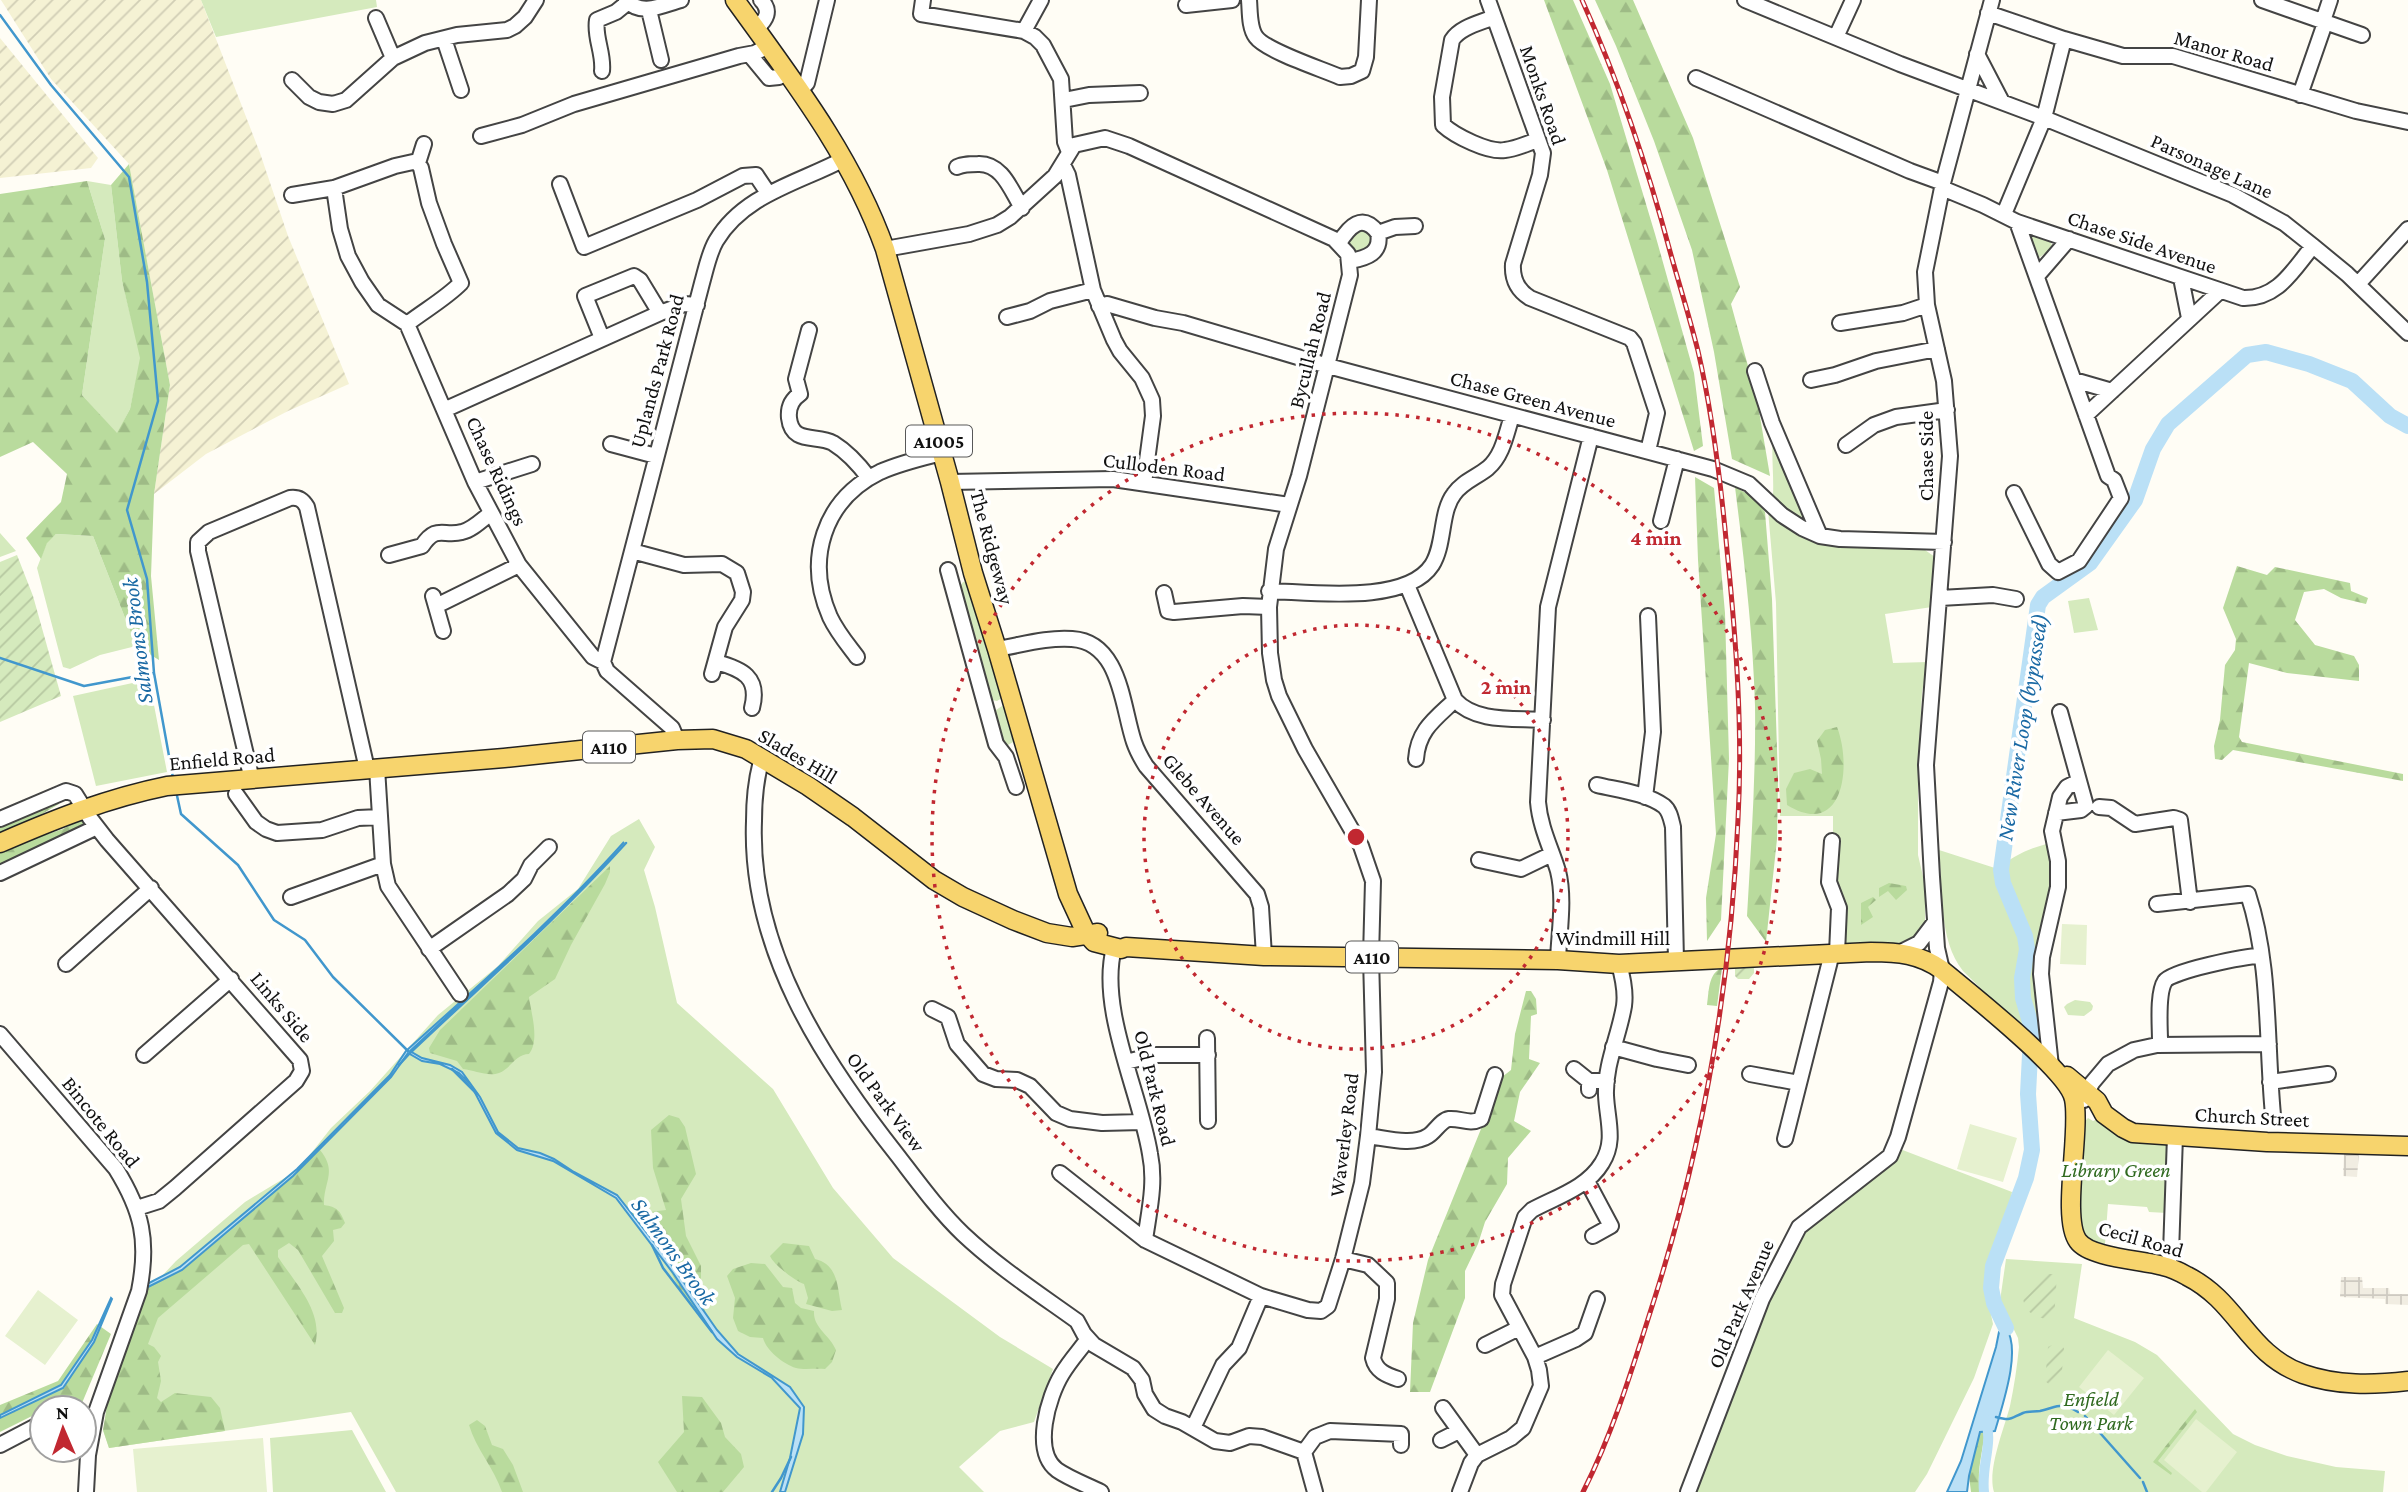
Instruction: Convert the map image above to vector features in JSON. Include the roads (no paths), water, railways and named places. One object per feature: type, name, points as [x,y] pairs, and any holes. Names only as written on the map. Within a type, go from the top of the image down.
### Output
[{"type":"main road","name":"The Ridgeway","points":[[736,0],[800,90],[844,159],[874,218],[942,453],[973,573],[1068,894],[1086,933]]},
{"type":"main road","name":"Slades Hill","points":[[372,769],[677,740],[713,740],[746,749],[762,758],[853,817],[945,887],[1013,920],[1047,933],[1072,937],[1086,933]]},
{"type":"main road","name":"Enfield Road","points":[[0,843],[83,809],[167,786],[372,769]]},
{"type":"main road","name":"Windmill Hill","points":[[1086,933],[1094,942],[1120,947],[1264,956],[1558,960],[1619,964],[1901,952],[1930,961],[1942,970],[2049,1064]]},
{"type":"main road","name":"Church Street","points":[[2049,1064],[2068,1076],[2102,1110],[2133,1133],[2267,1142],[2408,1146]]},
{"type":"main road","name":"Cecil Road","points":[[2049,1064],[2073,1094],[2075,1115],[2072,1213],[2076,1238],[2083,1247],[2099,1253],[2167,1267],[2209,1290],[2228,1307],[2252,1340],[2285,1367],[2325,1380],[2378,1384],[2408,1381]]},
{"type":"street","points":[[292,80],[309,97],[319,102],[333,104],[346,100],[393,58],[425,43],[444,38],[507,30],[525,17],[536,0]]},
{"type":"street","points":[[602,71],[604,58],[595,28],[597,20],[616,12],[627,1],[639,9],[649,10],[681,0]]},
{"type":"street","points":[[800,90],[807,83],[827,0]]},
{"type":"street","points":[[923,0],[920,14],[1024,31],[1043,45],[1054,62],[1061,79],[1064,100],[1068,175],[1093,289],[1120,351],[1142,378],[1152,400],[1153,416],[1144,483]]},
{"type":"street","points":[[1024,31],[1041,0]]},
{"type":"street","points":[[1186,5],[1232,0]]},
{"type":"street","points":[[1249,0],[1253,30],[1258,40],[1340,77],[1362,71],[1366,57],[1369,0]]},
{"type":"street","name":"Monks Road","points":[[1488,0],[1538,140],[1543,163],[1513,264],[1513,277],[1516,285],[1530,298],[1630,338],[1634,343],[1657,413],[1648,451]]},
{"type":"street","name":"Parsonage Lane","points":[[1745,0],[2233,195],[2284,223],[2362,278],[2408,333]]},
{"type":"street","points":[[1836,37],[1853,0]]},
{"type":"street","points":[[2262,0],[2362,35]]},
{"type":"street","points":[[2300,95],[2330,0]]},
{"type":"street","points":[[756,29],[766,21],[764,1]]},
{"type":"street","name":"Manor Road","points":[[1990,7],[2064,40],[2132,58],[2173,56],[2356,111],[2408,122]]},
{"type":"street","name":"Chase Side","points":[[1942,970],[1937,948],[1926,765],[1950,456],[1944,381],[1927,305],[1926,261],[1990,7]]},
{"type":"street","points":[[649,10],[661,60]]},
{"type":"street","points":[[1494,17],[1456,34],[1452,40],[1442,97],[1443,125],[1452,133],[1494,150],[1506,150],[1538,140]]},
{"type":"street","points":[[376,18],[393,58]]},
{"type":"street","points":[[444,38],[461,90]]},
{"type":"street","points":[[2014,493],[2049,565],[2058,572],[2079,561],[2120,498],[2114,481],[2108,476],[2037,276],[2010,218],[2045,118],[2064,40]]},
{"type":"street","points":[[481,136],[522,125],[574,104],[750,55],[768,46]]},
{"type":"street","points":[[1978,54],[2002,102]]},
{"type":"street","points":[[750,55],[769,78],[779,77],[786,71]]},
{"type":"street","name":"Chase Side Avenue","points":[[1696,78],[2010,218],[2243,298],[2254,298],[2275,291],[2313,246]]},
{"type":"street","points":[[1064,100],[1140,93]]},
{"type":"street","points":[[885,249],[982,230],[1010,218],[1066,159],[1078,142],[1101,138],[1111,139],[1339,243],[1350,261],[1373,254],[1379,244],[1378,233],[1368,224],[1356,224],[1346,231],[1339,243]]},
{"type":"street","points":[[334,188],[344,242],[362,282],[378,305],[407,324],[465,283],[444,244],[429,203],[418,163],[424,144]]},
{"type":"street","name":"Uplands Park Road","points":[[603,662],[715,243],[727,225],[768,193],[844,159]]},
{"type":"street","points":[[292,195],[334,188],[395,166],[418,163]]},
{"type":"street","points":[[957,167],[991,165],[1000,172],[1022,208]]},
{"type":"street","points":[[560,184],[584,247],[697,200],[744,176],[756,174],[768,193]]},
{"type":"street","points":[[1378,233],[1395,227],[1415,226]]},
{"type":"street","points":[[2362,278],[2408,229]]},
{"type":"street","points":[[2037,276],[2069,239]]},
{"type":"street","name":"Bycullah Road","points":[[1350,261],[1350,275],[1328,366],[1299,476],[1276,549],[1269,591],[1270,653],[1279,696],[1305,749],[1361,846],[1373,881],[1371,957]]},
{"type":"street","points":[[602,338],[585,296],[634,276],[640,279],[660,313]]},
{"type":"street","points":[[2181,278],[2189,318]]},
{"type":"street","points":[[1007,317],[1093,289]]},
{"type":"street","points":[[2086,415],[2220,291]]},
{"type":"street","points":[[444,410],[660,313],[684,304],[697,305]]},
{"type":"street","name":"Chase Green Avenue","points":[[1099,306],[1107,304],[1183,323],[1328,366],[1648,451],[1735,477],[1749,484],[1783,515],[1819,536],[1944,542]]},
{"type":"street","points":[[1840,323],[1903,313],[1927,305]]},
{"type":"street","name":"Chase Ridings","points":[[407,324],[475,482],[519,565],[578,641],[593,657],[603,662],[607,671],[672,728],[677,740]]},
{"type":"street","points":[[809,330],[796,379],[800,394],[790,404],[790,423],[802,437],[823,439],[835,444],[869,478]]},
{"type":"street","points":[[1811,380],[1876,361],[1937,349]]},
{"type":"street","points":[[1755,371],[1772,423],[1819,536]]},
{"type":"street","points":[[2074,380],[2112,391]]},
{"type":"street","points":[[1846,445],[1874,425],[1896,417],[1947,410]]},
{"type":"street","points":[[1269,591],[1368,592],[1408,585],[1423,575],[1433,564],[1453,494],[1499,455],[1512,416]]},
{"type":"street","points":[[1558,960],[1561,887],[1539,819],[1538,802],[1548,607],[1591,436]]},
{"type":"street","points":[[611,444],[656,456]]},
{"type":"street","points":[[858,657],[831,620],[822,590],[819,564],[830,516],[843,499],[869,478],[892,467],[942,453]]},
{"type":"street","points":[[1661,521],[1677,459]]},
{"type":"street","points":[[475,482],[532,464]]},
{"type":"street","name":"Culloden Road","points":[[950,482],[1113,479],[1289,505]]},
{"type":"street","points":[[252,780],[198,542],[209,532],[290,498],[297,498],[307,507],[372,769],[388,886],[460,994]]},
{"type":"street","points":[[389,555],[422,546],[438,532],[463,532],[491,513]]},
{"type":"street","points":[[632,551],[684,565],[722,565],[737,573],[743,592],[742,600],[725,627],[714,668],[736,669],[750,679],[755,696],[752,708]]},
{"type":"street","points":[[443,631],[435,601],[519,565]]},
{"type":"street","points":[[973,573],[950,575],[999,751],[1006,757],[1016,787]]},
{"type":"street","points":[[1408,585],[1455,700],[1463,709],[1478,715],[1543,720]]},
{"type":"street","points":[[1164,593],[1168,611],[1174,612],[1227,607],[1269,607]]},
{"type":"street","points":[[1940,598],[1993,595],[2016,599]]},
{"type":"street","points":[[1645,797],[1653,732],[1648,615]]},
{"type":"street","name":"Glebe Avenue","points":[[997,649],[1072,639],[1091,644],[1106,657],[1116,676],[1134,742],[1146,766],[1248,880],[1257,894],[1261,907],[1264,956]]},
{"type":"street","points":[[986,707],[1012,700]]},
{"type":"street","points":[[1416,759],[1420,736],[1455,700]]},
{"type":"street","points":[[2056,813],[2085,808],[2086,803],[2060,712]]},
{"type":"street","points":[[999,751],[1025,747]]},
{"type":"street","name":"Old Park View","points":[[762,758],[754,818],[756,884],[774,952],[796,1002],[820,1046],[884,1139],[960,1231],[998,1265],[1077,1321],[1088,1339],[1133,1368],[1142,1380],[1145,1394],[1154,1409],[1194,1428]]},
{"type":"street","points":[[2049,1064],[2041,974],[2042,957],[2059,887],[2058,861],[2052,831],[2060,797],[2067,787],[2079,781]]},
{"type":"street","points":[[1597,785],[1645,797],[1664,806],[1670,813],[1673,827],[1676,961]]},
{"type":"street","points":[[0,819],[66,791],[75,794],[83,809]]},
{"type":"street","points":[[236,794],[256,822],[278,833],[322,830],[358,818],[380,817]]},
{"type":"street","points":[[2099,807],[2111,808],[2135,824],[2174,818],[2180,820],[2190,902]]},
{"type":"street","name":"Links Side","points":[[83,809],[299,1056],[302,1071],[296,1081],[175,1188],[159,1201],[137,1208]]},
{"type":"street","points":[[0,873],[97,827]]},
{"type":"street","points":[[1785,1139],[1835,953],[1839,908],[1829,882],[1832,841]]},
{"type":"street","points":[[429,949],[508,894],[549,847]]},
{"type":"street","points":[[1479,860],[1521,869],[1542,857],[1552,855]]},
{"type":"street","points":[[291,897],[383,864]]},
{"type":"street","points":[[66,964],[151,888]]},
{"type":"street","points":[[2157,904],[2248,894],[2258,927],[2264,976],[2263,1044],[2273,1115]]},
{"type":"street","points":[[1901,952],[1919,943],[1936,922]]},
{"type":"street","name":"Old Park Road","points":[[1120,947],[1110,966],[1111,998],[1151,1155],[1153,1190],[1145,1240]]},
{"type":"street","points":[[2157,1045],[2160,1041],[2161,995],[2163,983],[2168,977],[2208,965],[2260,956]]},
{"type":"street","name":"Waverley Road","points":[[1261,1296],[1308,1310],[1321,1311],[1328,1306],[1362,1183],[1368,1136],[1374,1072],[1371,957]]},
{"type":"street","points":[[1460,1492],[1471,1463],[1477,1455],[1511,1438],[1522,1428],[1541,1385],[1535,1357],[1502,1295],[1503,1284],[1525,1217],[1532,1210],[1587,1181],[1602,1163],[1607,1152],[1611,1136],[1606,1096],[1607,1080],[1624,1006],[1624,981],[1619,964]]},
{"type":"street","name":"Old Park Avenue","points":[[1688,1492],[1762,1299],[1799,1227],[1890,1156],[1898,1137],[1927,1034],[1942,970]]},
{"type":"street","points":[[145,1055],[231,979]]},
{"type":"street","points":[[932,1009],[951,1010],[957,1044],[982,1074],[996,1079],[1017,1080],[1030,1086],[1056,1113],[1070,1119],[1102,1123],[1142,1122]]},
{"type":"street","name":"Bincote Road","points":[[0,1034],[116,1169],[137,1208],[144,1245],[139,1291],[97,1394]]},
{"type":"street","points":[[1207,1038],[1208,1121]]},
{"type":"street","points":[[2075,1115],[2101,1071],[2115,1058],[2134,1050],[2157,1045],[2263,1044]]},
{"type":"street","points":[[1613,1046],[1688,1065]]},
{"type":"street","points":[[1126,1062],[1154,1055],[1208,1055]]},
{"type":"street","points":[[1574,1069],[1589,1085],[1607,1080]]},
{"type":"street","points":[[1749,1074],[1799,1083]]},
{"type":"street","points":[[2270,1082],[2328,1074]]},
{"type":"street","points":[[1368,1136],[1409,1140],[1425,1138],[1450,1119],[1475,1122],[1481,1119],[1495,1075]]},
{"type":"street","points":[[2075,1115],[2102,1110]]},
{"type":"street","points":[[2167,1267],[2171,1253],[2175,1136]]},
{"type":"street","points":[[1060,1173],[1145,1240],[1261,1296],[1239,1348],[1223,1365],[1194,1428],[1215,1441],[1230,1443],[1249,1436],[1262,1437],[1304,1452]]},
{"type":"street","points":[[1587,1181],[1611,1226],[1593,1236]]},
{"type":"street","points":[[1343,1259],[1368,1265],[1387,1283],[1387,1299],[1373,1358],[1375,1366],[1386,1375],[1398,1379]]},
{"type":"street","points":[[1535,1357],[1585,1333],[1597,1299]]},
{"type":"street","points":[[1485,1345],[1519,1328]]},
{"type":"street","points":[[1088,1339],[1056,1388],[1043,1438],[1045,1452],[1055,1469],[1101,1492]]},
{"type":"street","points":[[1443,1408],[1477,1455]]},
{"type":"street","points":[[0,1445],[28,1430]]},
{"type":"street","points":[[1441,1440],[1459,1431]]},
{"type":"street","points":[[1304,1452],[1315,1437],[1330,1432],[1401,1434]]},
{"type":"street","points":[[1304,1452],[1315,1492]]},
{"type":"street","name":"Bincote Road","points":[[86,1492],[88,1464]]},
{"type":"water","points":[[624,842],[547,924],[410,1051],[462,1072],[480,1097],[498,1132],[518,1148],[554,1159],[617,1195],[669,1261],[717,1330],[738,1354],[790,1387],[804,1407],[803,1434],[785,1492],[780,1492],[800,1408],[772,1378],[737,1357],[717,1339],[673,1273],[616,1198],[553,1161],[517,1150],[496,1133],[471,1085],[459,1073],[440,1064],[422,1061],[408,1053],[391,1077],[293,1176],[182,1270],[148,1287],[147,1284],[180,1267],[297,1169],[390,1075],[406,1051],[545,923]]},
{"type":"water","points":[[111,1298],[94,1342],[63,1388],[50,1394],[43,1394],[61,1385],[92,1340]]},
{"type":"water","points":[[2006,1328],[2012,1350],[2011,1364],[1995,1431],[1980,1432],[1967,1492],[1947,1492],[1961,1461],[1999,1332]]},
{"type":"water","points":[[28,1401],[28,1405],[0,1418],[0,1415]]},
{"type":"waterway","name":"Salmons Brook","points":[[0,15],[51,85],[129,177],[147,282],[158,401],[127,510],[147,579],[154,673],[173,778]]},
{"type":"waterway","name":"New River Loop (bypassed)","points":[[2006,1328],[1994,1303],[1991,1288],[1993,1266],[2026,1178],[2032,1150],[2028,1094],[2031,1035],[2023,998],[2022,978],[2027,949],[2025,936],[2003,883],[2001,870],[2038,605],[2043,597],[2090,563],[2135,500],[2153,449],[2168,424],[2247,355],[2266,352],[2309,364],[2352,381],[2390,416],[2408,426]]},
{"type":"waterway","points":[[0,658],[84,686],[154,673]]},
{"type":"waterway","name":"Salmons Brook","points":[[176,791],[181,814],[238,865],[274,920],[305,940],[333,977],[408,1051]]},
{"type":"waterway","points":[[399,1065],[547,924],[626,843]]},
{"type":"waterway","name":"Salmons Brook","points":[[452,1069],[477,1094]]},
{"type":"waterway","name":"Salmons Brook","points":[[652,1245],[663,1268],[712,1332]]},
{"type":"waterway","points":[[1996,1417],[2010,1419],[2025,1412],[2059,1406],[2078,1412]]},
{"type":"waterway","points":[[2085,1416],[2140,1478]]},
{"type":"waterway","points":[[1984,1492],[1988,1438],[1986,1420]]},
{"type":"waterway","name":"Salmons Brook","points":[[772,1492],[791,1457]]},
{"type":"waterway","points":[[2143,1482],[2147,1492]]},
{"type":"railway","points":[[1582,0],[1608,62],[1642,158],[1698,351],[1716,450],[1725,525],[1736,651],[1740,752],[1729,940],[1722,1001],[1701,1120],[1672,1239],[1639,1347],[1614,1421],[1583,1492]]},
{"type":"park label","name":"Library Green","points":[[2116,1170]]},
{"type":"park label","name":"Enfield Town Park","points":[[2091,1411]]}]
